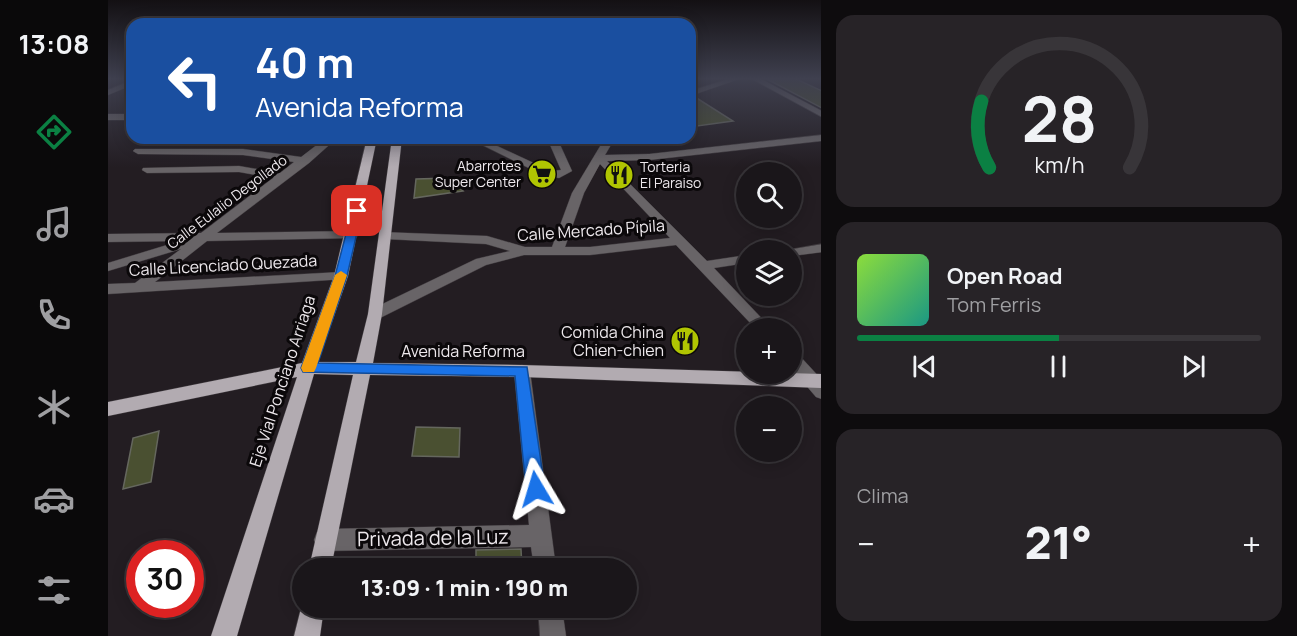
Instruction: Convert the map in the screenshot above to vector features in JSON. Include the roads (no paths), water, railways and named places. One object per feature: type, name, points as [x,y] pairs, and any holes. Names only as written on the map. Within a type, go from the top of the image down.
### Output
[{"type":"main road","name":"Eje Vial Ponciano Arriaga","points":[[224,636],[308,368],[341,276],[371,144]]},
{"type":"main road","points":[[322,558],[375,314],[396,144]]},
{"type":"main road","name":"Avenida Reforma","points":[[108,409],[308,368],[522,371],[819,385]]},
{"type":"main road","points":[[307,636],[310,618]]},
{"type":"street","points":[[108,117],[126,117]]},
{"type":"street","points":[[599,158],[649,156],[821,138]]},
{"type":"street","name":"Calle Eulalio Degollado","points":[[138,288],[325,144]]},
{"type":"street","points":[[486,144],[569,184]]},
{"type":"street","points":[[555,144],[567,171],[569,184],[557,250]]},
{"type":"street","points":[[569,184],[599,158],[607,144]]},
{"type":"street","points":[[138,151],[243,152],[305,161]]},
{"type":"street","points":[[599,158],[754,318]]},
{"type":"street","points":[[147,170],[239,169],[283,177]]},
{"type":"street","points":[[108,238],[352,235]]},
{"type":"street","points":[[385,235],[488,240],[524,251]]},
{"type":"street","name":"Calle Licenciado Quezada","points":[[108,267],[206,236]]},
{"type":"street","name":"Calle Mercado Pípila","points":[[375,314],[481,262],[524,251],[590,251],[680,241]]},
{"type":"street","points":[[802,251],[821,248]]},
{"type":"street","points":[[704,266],[736,262]]},
{"type":"street","name":"Calle Licenciado Quezada","points":[[108,289],[341,276]]},
{"type":"street","points":[[802,368],[819,385]]},
{"type":"street","points":[[522,371],[544,558]]},
{"type":"street","name":"Privada de la Luz","points":[[325,540],[541,536]]},
{"type":"street","points":[[551,618],[553,636]]},
{"type":"place","name":"Abarrotes Super Center","points":[[542,174]]},
{"type":"place","name":"Torteria El Paraiso","points":[[619,175]]},
{"type":"place","name":"Comida China Chien-chien","points":[[685,341]]}]
